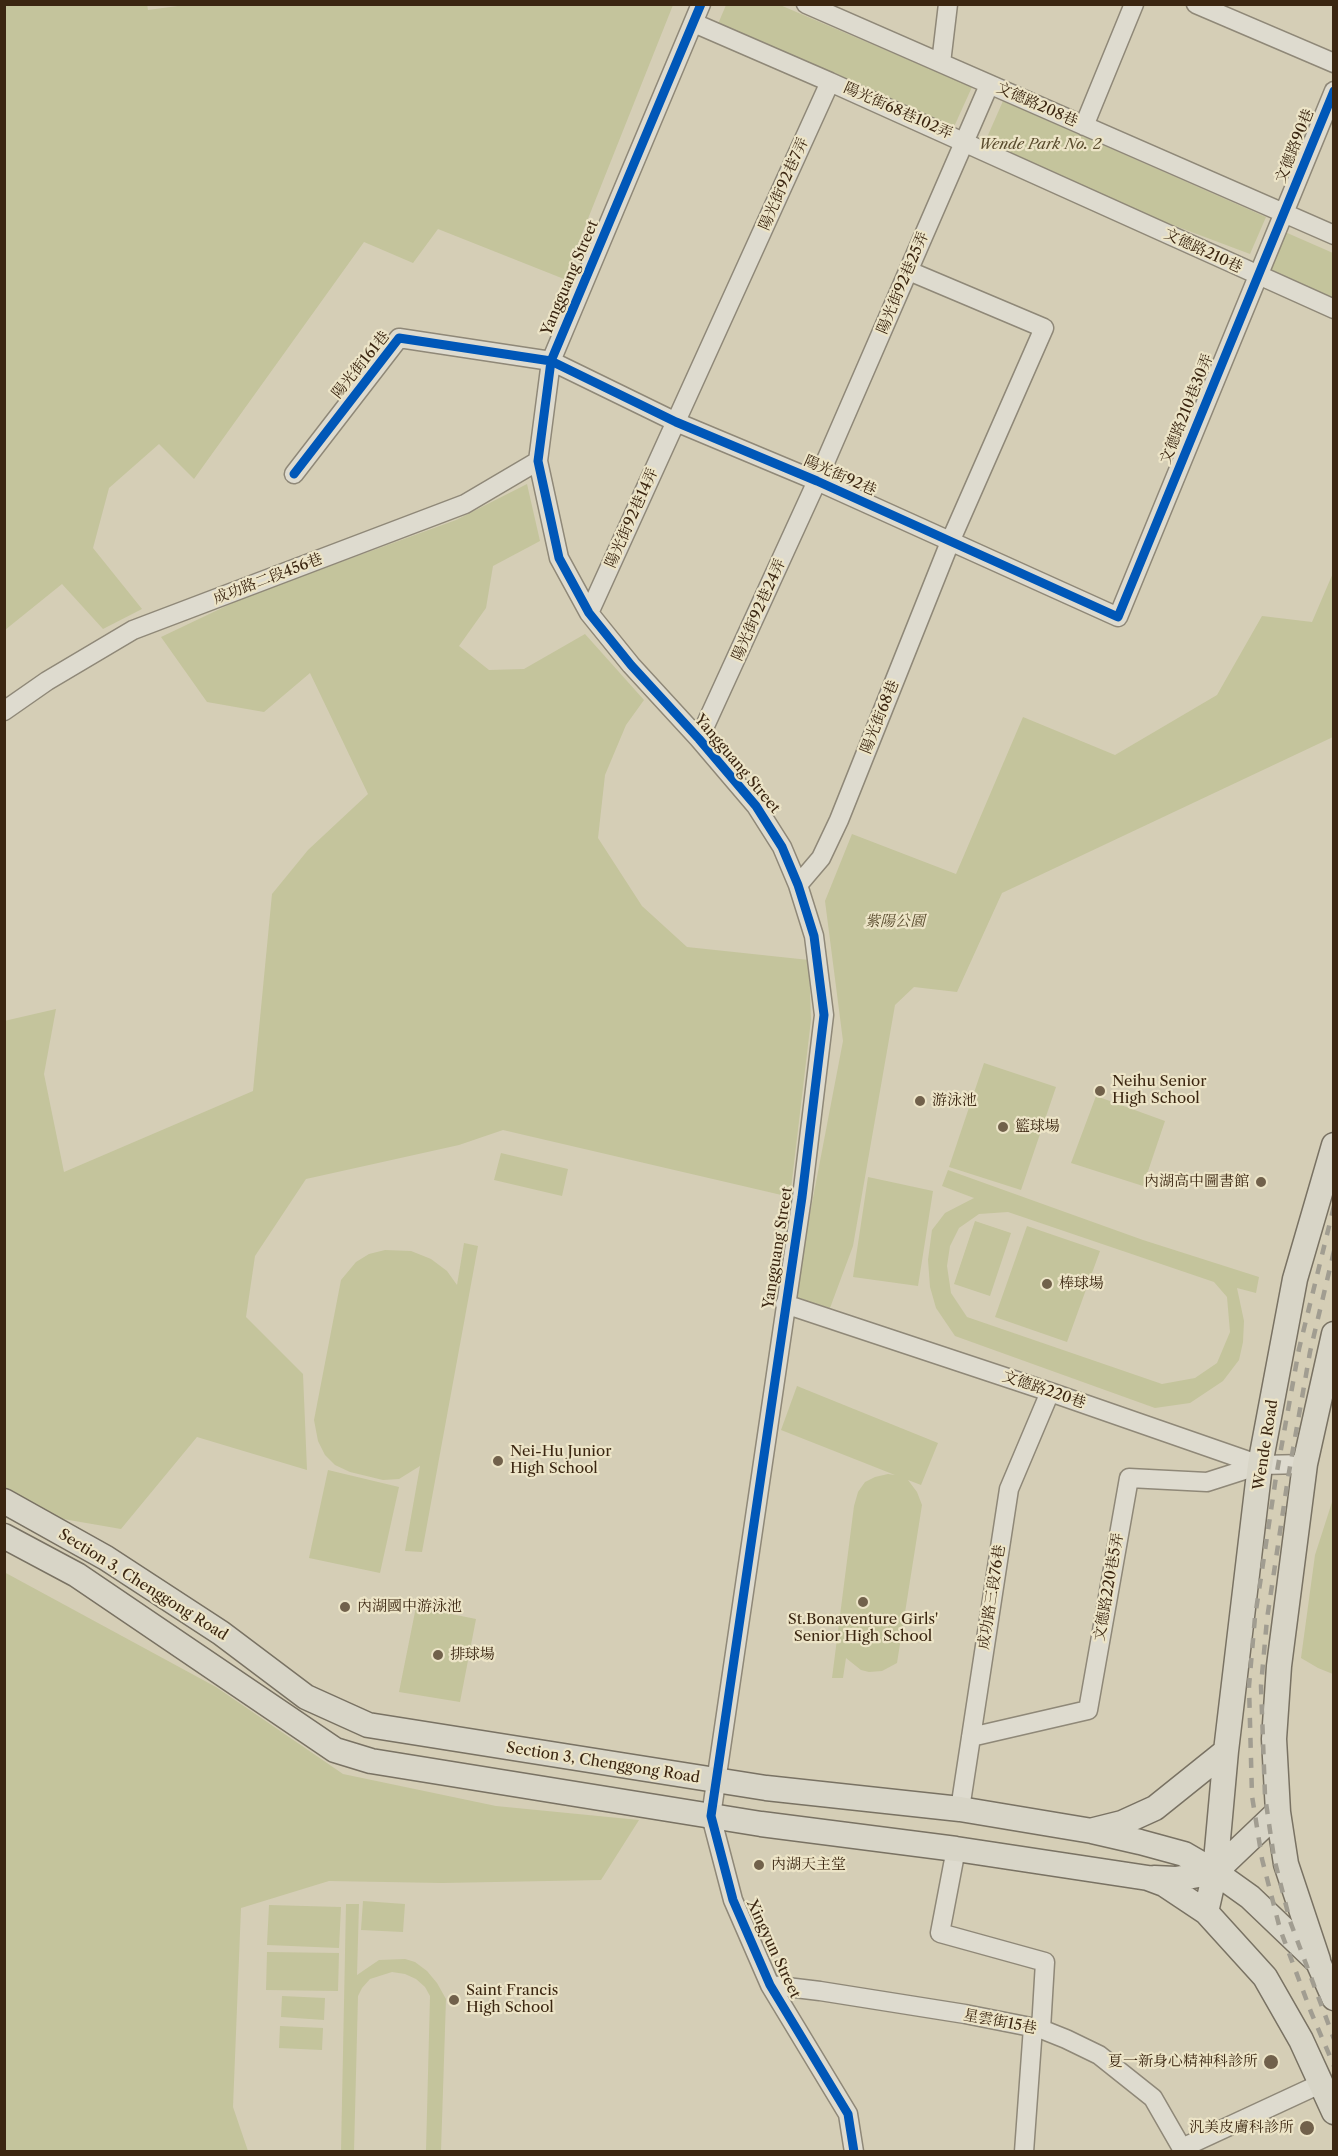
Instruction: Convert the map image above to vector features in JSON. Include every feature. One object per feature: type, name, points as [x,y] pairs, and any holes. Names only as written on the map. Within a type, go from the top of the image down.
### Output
[{"type":"main road","name":"Wende Road","points":[[1206,1912],[1215,1872],[1226,1751],[1260,1466],[1295,1279],[1334,1145]]},
{"type":"main road","points":[[1318,1962],[1287,1864],[1278,1812],[1274,1739],[1279,1666],[1305,1464],[1334,1334]]},
{"type":"main road","name":"Section 3, Chenggong Road","points":[[9,1503],[106,1558],[202,1620],[306,1697],[368,1725],[715,1781],[960,1809],[1092,1831],[1184,1854],[1215,1872],[1250,1897],[1318,1962],[1334,1998]]},
{"type":"main road","name":"Section 3, Chenggong Road","points":[[4,1536],[77,1575],[336,1750],[371,1761],[711,1816],[1148,1878],[1178,1891],[1206,1912],[1265,1977],[1301,2040],[1334,2112]]},
{"type":"main road","points":[[1092,1831],[1122,1823],[1155,1808],[1226,1751]]},
{"type":"main road","points":[[1148,1878],[1176,1879],[1215,1872],[1278,1812]]},
{"type":"street","name":"Yangguang Street","points":[[701,4],[551,361],[538,461],[559,558],[589,613],[663,702],[699,739],[756,806],[783,847],[814,936],[824,1015],[802,1197],[715,1781]]},
{"type":"street","name":"文德路208巷","points":[[806,4],[1334,235]]},
{"type":"street","points":[[941,63],[948,4]]},
{"type":"street","points":[[1084,126],[1134,4]]},
{"type":"street","points":[[1196,4],[1334,63]]},
{"type":"street","points":[[694,23],[831,82]]},
{"type":"street","name":"陽光街68巷102弄","points":[[831,82],[1139,221]]},
{"type":"street","name":"陽光街92巷7弄","points":[[676,422],[831,82]]},
{"type":"street","name":"陽光街92巷25弄","points":[[817,481],[989,84]]},
{"type":"street","name":"文德路90巷","points":[[1283,213],[1334,91]]},
{"type":"street","name":"文德路210巷30弄","points":[[1118,617],[1283,213]]},
{"type":"street","name":"文德路210巷","points":[[1139,221],[1334,309]]},
{"type":"street","name":"陽光街68巷","points":[[798,885],[821,858],[839,820],[950,542],[1044,328],[909,271]]},
{"type":"street","name":"陽光街161巷","points":[[294,474],[399,338],[551,361]]},
{"type":"street","name":"陽光街92巷","points":[[551,361],[676,422],[817,481],[1118,617]]},
{"type":"street","name":"陽光街92巷14弄","points":[[589,613],[676,422]]},
{"type":"street","name":"成功路二段456巷","points":[[4,711],[47,681],[133,630],[465,504],[538,461]]},
{"type":"street","name":"陽光街92巷24弄","points":[[699,739],[817,481]]},
{"type":"street","name":"文德路220巷","points":[[785,1304],[1050,1392],[1260,1466],[1305,1464]]},
{"type":"street","name":"成功路三段76巷","points":[[960,1809],[1009,1489],[1050,1392]]},
{"type":"street","name":"文德路220巷5弄","points":[[971,1737],[1088,1710],[1129,1478],[1207,1482],[1260,1466]]},
{"type":"street","name":"Xingyun Street","points":[[715,1781],[711,1816],[733,1900],[770,1985],[848,2114],[854,2151]]},
{"type":"street","points":[[956,1849],[940,1933],[1045,1962],[1024,2151]]},
{"type":"street","name":"星雲街15巷","points":[[770,1985],[820,1991],[1037,2028],[1066,2038],[1099,2055],[1153,2098],[1183,2150]]},
{"type":"street","points":[[1183,2150],[1320,2084]]},
{"type":"green space","points":[[147,4],[148,10],[193,4],[673,5],[564,279],[438,229],[413,263],[364,242],[194,479],[159,444],[109,488],[93,548],[142,609],[103,629],[62,584],[5,630],[5,5]]},
{"type":"green space","name":"Wende Park No. 2","points":[[726,5],[780,5],[972,87],[953,129],[718,24]]},
{"type":"green space","name":"Wende Park No. 2","points":[[1003,101],[1266,217],[1250,254],[1125,207],[1026,166],[985,142]]},
{"type":"green space","points":[[1285,232],[1333,253],[1333,298],[1269,269]]},
{"type":"green space","points":[[527,484],[540,541],[493,566],[486,608],[459,646],[489,670],[524,669],[585,634],[644,700],[626,725],[605,775],[598,838],[642,906],[687,947],[809,960],[811,1020],[790,1197],[503,1130],[459,1145],[306,1179],[255,1256],[246,1317],[303,1374],[307,1470],[197,1437],[121,1529],[40,1515],[5,1494],[4,1021],[56,1009],[44,1074],[64,1172],[253,1091],[272,894],[308,850],[368,794],[310,673],[264,712],[207,702],[161,637],[245,597],[456,520]]},
{"type":"green space","name":"紫陽公園","points":[[1333,573],[1333,737],[1002,893],[957,992],[914,987],[895,1005],[853,1246],[830,1308],[794,1297],[843,1041],[825,901],[852,834],[956,874],[1023,717],[1115,755],[1217,695],[1262,616],[1312,622]]},
{"type":"green space","name":"籃球場","points":[[984,1063],[1056,1087],[1021,1190],[949,1167]]},
{"type":"green space","points":[[1096,1096],[1165,1121],[1143,1186],[1071,1163]]},
{"type":"green space","points":[[501,1153],[568,1169],[562,1196],[494,1180]]},
{"type":"green space","points":[[948,1170],[1143,1240],[1259,1277],[1256,1293],[1237,1288],[1244,1321],[1239,1360],[1223,1381],[1190,1403],[1155,1408],[955,1336],[936,1308],[930,1287],[928,1260],[932,1230],[945,1213],[974,1198],[942,1186]],"holes":[[[1008,1212],[1214,1282],[1227,1297],[1230,1332],[1217,1363],[1195,1378],[1162,1384],[967,1317],[951,1293],[947,1266],[950,1246],[959,1228],[979,1214]]]},
{"type":"green space","points":[[868,1177],[933,1191],[918,1286],[853,1277]]},
{"type":"green space","points":[[975,1221],[1011,1233],[990,1296],[954,1284]]},
{"type":"green space","name":"棒球場","points":[[1027,1226],[1100,1251],[1067,1342],[995,1317]]},
{"type":"green space","points":[[464,1243],[478,1246],[422,1552],[405,1551],[420,1466],[399,1479],[383,1480],[350,1472],[335,1465],[325,1455],[318,1441],[314,1420],[341,1280],[356,1262],[369,1254],[385,1250],[411,1251],[431,1259],[447,1271],[457,1285]]},
{"type":"green space","points":[[797,1386],[938,1443],[921,1485],[908,1480],[917,1492],[922,1505],[897,1663],[882,1671],[861,1670],[846,1658],[843,1678],[832,1678],[854,1506],[858,1492],[865,1482],[875,1477],[895,1475],[781,1430]]},
{"type":"green space","points":[[328,1470],[399,1487],[380,1573],[309,1558]]},
{"type":"green space","points":[[1333,1499],[1333,1674],[1301,1658],[1315,1555]]},
{"type":"green space","points":[[4,1572],[216,1687],[343,1774],[496,1806],[639,1820],[601,1880],[442,1883],[329,1881],[241,1908],[233,2107],[248,2151],[5,2151]]},
{"type":"green space","name":"排球場","points":[[416,1607],[476,1619],[460,1702],[399,1692]]},
{"type":"green space","points":[[363,1901],[405,1904],[403,1932],[361,1930]]},
{"type":"green space","points":[[346,1904],[359,1904],[357,1975],[379,1960],[405,1959],[415,1962],[427,1971],[446,1999],[441,2151],[426,2151],[430,1996],[425,1987],[416,1979],[392,1972],[370,1979],[358,1996],[354,2151],[341,2151]]},
{"type":"green space","points":[[269,1905],[341,1907],[339,1948],[267,1945]]},
{"type":"green space","points":[[267,1952],[339,1953],[338,1991],[266,1990]]},
{"type":"green space","points":[[282,1996],[325,1998],[324,2020],[281,2017]]},
{"type":"green space","points":[[280,2026],[323,2028],[322,2050],[279,2048]]},
{"type":"railway","points":[[1334,1206],[1299,1349],[1276,1477],[1255,1617],[1249,1686],[1252,1796],[1262,1859],[1280,1929],[1334,2066]]},
{"type":"railway","points":[[1334,1251],[1310,1352],[1288,1478],[1267,1619],[1261,1686],[1265,1796],[1274,1858],[1290,1921],[1334,2039]]},
{"type":"cycle path","points":[[701,4],[551,361],[538,461],[559,558],[589,613],[631,665],[756,806],[782,847],[798,885],[814,936],[824,1015],[802,1197],[711,1816],[733,1900],[770,1985],[848,2114],[854,2152]]},
{"type":"cycle path","points":[[294,474],[399,338],[551,361],[676,422],[817,481],[1118,617],[1334,91]]},
{"type":"place","name":"Neihu Senior High School","points":[[1100,1091]]},
{"type":"place","name":"游泳池","points":[[920,1101]]},
{"type":"place","name":"籃球場","points":[[1003,1127]]},
{"type":"place","name":"內湖高中圖書館","points":[[1261,1182]]},
{"type":"place","name":"棒球場","points":[[1047,1284]]},
{"type":"place","name":"Nei-Hu Junior High School","points":[[498,1461]]},
{"type":"place","name":"St.Bonaventure Girls' Senior High School","points":[[863,1602]]},
{"type":"place","name":"內湖國中游泳池","points":[[345,1607]]},
{"type":"place","name":"排球場","points":[[438,1655]]},
{"type":"place","name":"內湖天主堂","points":[[759,1865]]},
{"type":"place","name":"Saint Francis High School","points":[[454,2000]]},
{"type":"place","name":"夏一新身心精神科診所","points":[[1271,2062]]},
{"type":"place","name":"汎美皮膚科診所","points":[[1307,2128]]}]
